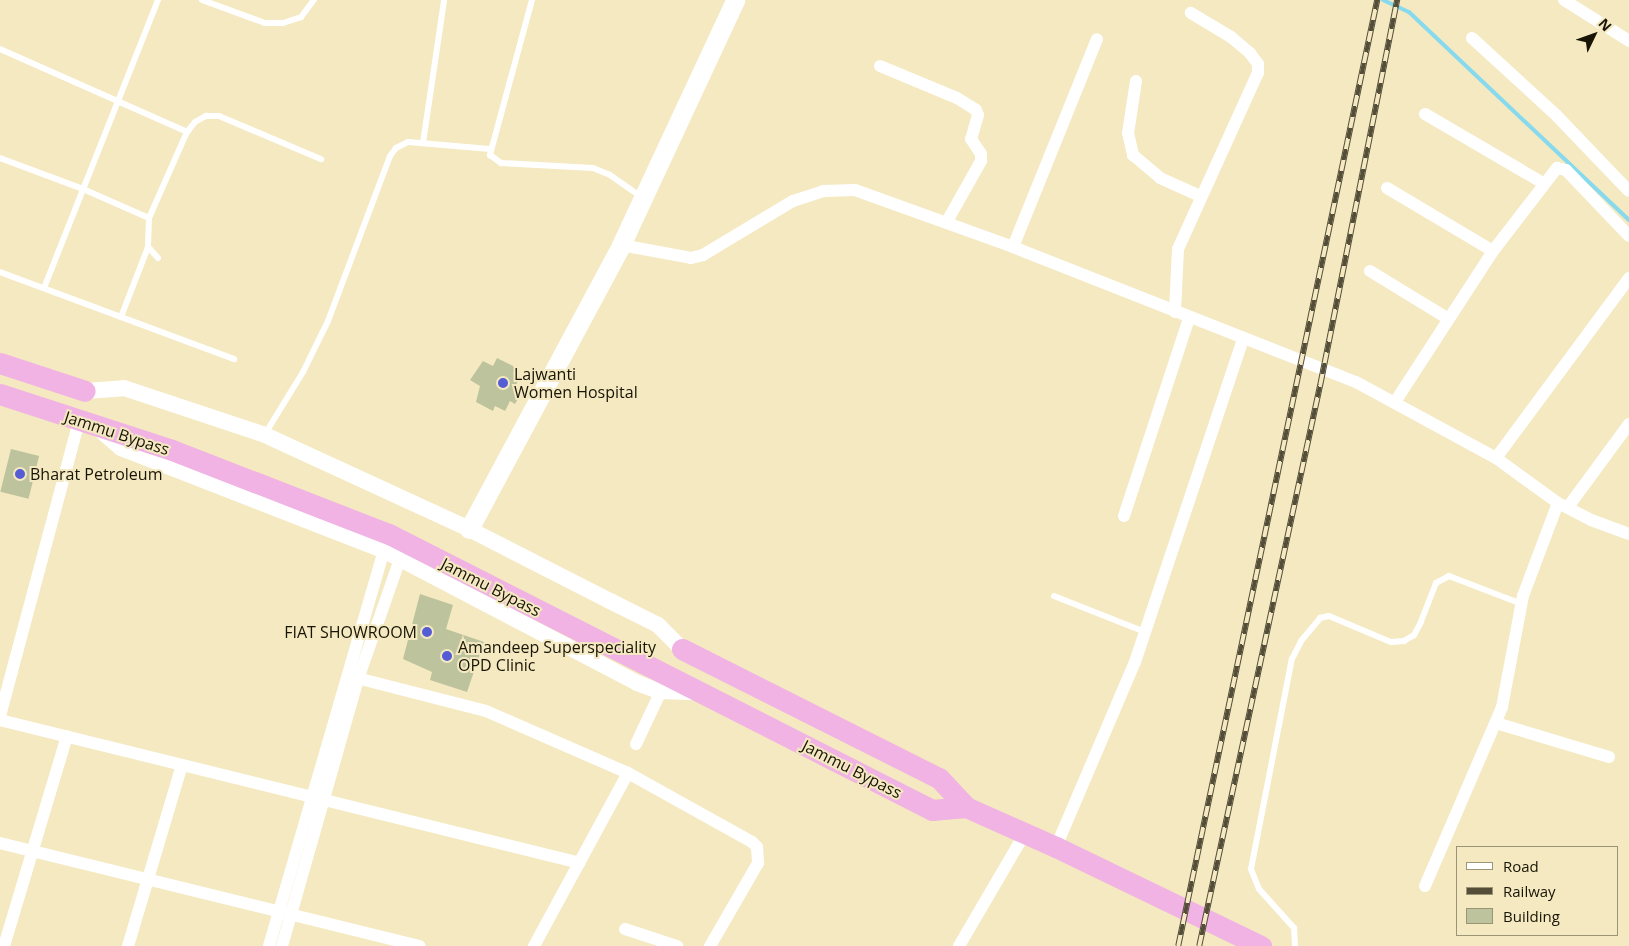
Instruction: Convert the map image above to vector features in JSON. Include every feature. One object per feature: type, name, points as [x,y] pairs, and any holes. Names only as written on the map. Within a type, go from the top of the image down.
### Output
[{"type":"highway","name":"Jammu Bypass","points":[[0,363],[85,391]]},
{"type":"highway","name":"Jammu Bypass","points":[[0,394],[223,469],[386,542],[700,692],[932,810],[966,808],[1025,832],[1261,946]]},
{"type":"highway","name":"Jammu Bypass","points":[[682,649],[939,778],[966,808]]},
{"type":"main road","points":[[469,528],[621,245],[735,0]]},
{"type":"street","points":[[1564,0],[1629,41]]},
{"type":"street","points":[[1175,312],[1178,249],[1227,137],[1243,112],[1258,73],[1258,64],[1231,37],[1191,13]]},
{"type":"street","points":[[1472,38],[1556,116],[1629,191]]},
{"type":"street","points":[[1013,247],[1097,39]]},
{"type":"street","points":[[880,66],[957,98],[972,106],[978,115],[971,139],[981,154],[981,161],[946,223]]},
{"type":"street","points":[[1136,81],[1128,133],[1133,155],[1160,178],[1200,196]]},
{"type":"street","points":[[1426,114],[1543,183]]},
{"type":"street","points":[[1395,402],[1447,318],[1493,251],[1543,183],[1557,168],[1563,167],[1629,236]]},
{"type":"street","points":[[621,245],[691,258],[703,255],[792,201],[837,188],[855,190],[1013,247],[1189,318],[1356,382],[1496,458],[1563,505],[1591,520],[1629,534]]},
{"type":"street","points":[[1387,188],[1493,251]]},
{"type":"street","points":[[1370,271],[1447,318]]},
{"type":"street","points":[[1496,458],[1629,278]]},
{"type":"street","points":[[1124,516],[1189,318]]},
{"type":"street","points":[[1056,847],[1145,632],[1243,339]]},
{"type":"street","points":[[85,391],[124,388],[265,435],[469,528],[658,625],[682,649]]},
{"type":"street","points":[[0,716],[87,423]]},
{"type":"street","points":[[1425,886],[1496,723],[1506,694],[1522,604],[1563,505],[1629,424]]},
{"type":"street","points":[[386,542],[400,559],[637,683],[661,691],[700,692]]},
{"type":"street","points":[[269,946],[284,914],[318,798],[353,677],[386,542]]},
{"type":"street","points":[[353,677],[400,559]]},
{"type":"street","points":[[353,677],[486,711],[628,773],[757,847],[758,863],[710,946]]},
{"type":"street","points":[[636,744],[661,691]]},
{"type":"street","points":[[0,720],[580,863]]},
{"type":"street","points":[[1496,723],[1609,758]]},
{"type":"street","points":[[4,946],[67,736]]},
{"type":"street","points":[[128,946],[182,764]]},
{"type":"street","points":[[534,946],[628,773]]},
{"type":"street","points":[[959,946],[1025,832]]},
{"type":"street","points":[[0,843],[388,942],[420,946]]},
{"type":"street","points":[[282,946],[284,914]]},
{"type":"street","points":[[625,929],[677,946]]},
{"type":"lane","points":[[44,288],[158,0]]},
{"type":"lane","points":[[202,0],[265,22],[283,23],[301,18],[314,0]]},
{"type":"lane","points":[[423,143],[444,0]]},
{"type":"lane","points":[[532,0],[490,149],[494,160],[501,163],[592,168],[610,175],[644,198]]},
{"type":"lane","points":[[0,49],[117,103],[187,132]]},
{"type":"lane","points":[[121,317],[148,247],[149,218],[187,132],[206,116],[219,116],[320,159]]},
{"type":"lane","points":[[265,435],[304,372],[328,321],[390,156],[402,144],[423,143],[490,149]]},
{"type":"lane","points":[[0,158],[83,189],[149,218]]},
{"type":"lane","points":[[148,247],[158,258]]},
{"type":"lane","points":[[0,272],[234,359]]},
{"type":"lane","points":[[1295,946],[1297,936],[1294,928],[1260,889],[1251,869],[1286,685],[1292,659],[1301,641],[1320,618],[1329,616],[1392,642],[1404,641],[1414,635],[1436,583],[1449,576],[1522,604]]},
{"type":"lane","points":[[1054,596],[1145,632]]},
{"type":"building","points":[[497,358],[517,368],[513,374],[520,377],[515,387],[522,391],[515,404],[510,401],[505,411],[495,406],[493,411],[476,402],[480,386],[470,380],[483,361],[493,366]]},
{"type":"building","name":"Bharat Petroleum","points":[[11,449],[39,456],[28,499],[0,492]]},
{"type":"building","points":[[420,594],[453,605],[446,629],[484,642],[467,692],[430,680],[432,672],[403,659]]},
{"type":"waterway","points":[[1383,0],[1409,12],[1629,220]]},
{"type":"railway","points":[[1178,946],[1377,0]]},
{"type":"railway","points":[[1199,946],[1320,385],[1397,0]]},
{"type":"place","name":"Lajwanti Women Hospital","points":[[503,383]]},
{"type":"place","name":"Bharat Petroleum","points":[[20,474]]},
{"type":"place","name":"FIAT SHOWROOM","points":[[427,632]]},
{"type":"place","name":"Amandeep Superspeciality OPD Clinic","points":[[447,656]]}]
